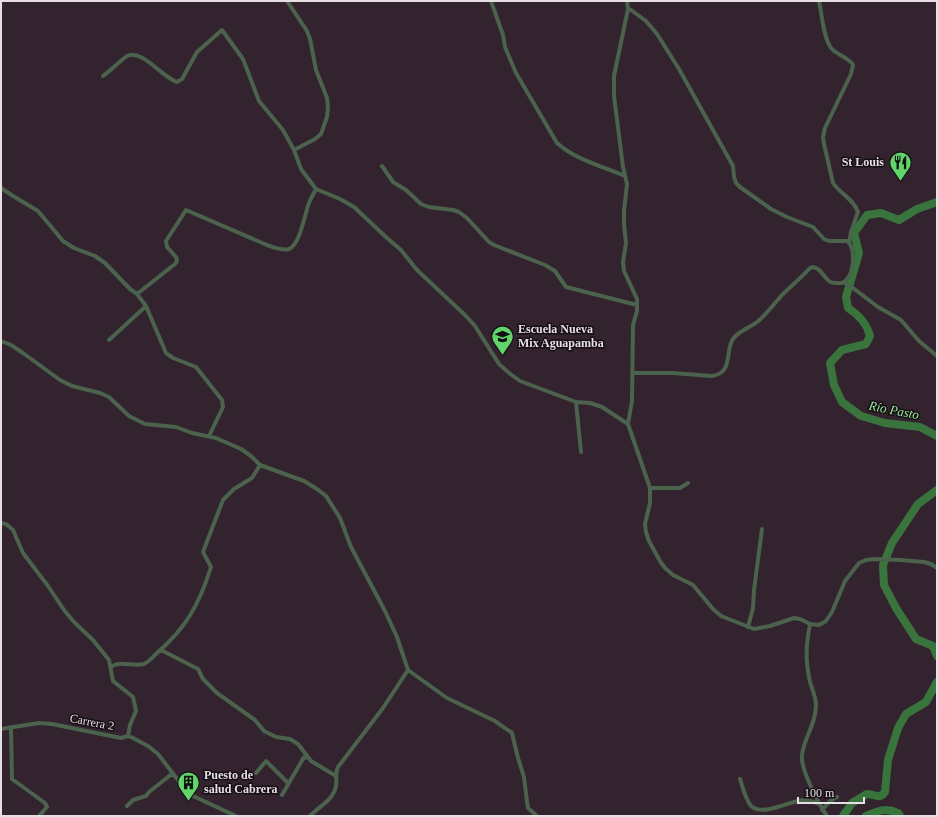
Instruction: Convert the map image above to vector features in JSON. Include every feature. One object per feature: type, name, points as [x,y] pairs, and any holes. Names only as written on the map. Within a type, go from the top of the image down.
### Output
[{"type":"street","points":[[287,1],[310,39],[316,70],[327,98],[328,106],[328,117],[320,134],[316,139],[294,150]]},
{"type":"street","points":[[491,1],[503,35],[505,47],[516,73],[557,143],[575,156],[625,176]]},
{"type":"street","points":[[627,1],[628,9],[614,76],[614,96],[627,184],[624,212],[626,243],[623,262],[624,271],[637,299],[633,325],[632,402],[628,424],[650,488],[650,503],[645,524],[646,532],[660,561],[673,575],[693,585],[713,609],[721,616],[748,627],[759,628],[794,618],[810,624],[820,625],[826,621],[832,612],[845,581],[852,571],[859,563],[866,560],[888,559],[924,562],[937,568]]},
{"type":"street","points":[[819,1],[827,40],[830,46],[841,56],[850,60],[853,65],[851,74],[825,128],[824,137],[833,183],[836,188],[851,199],[858,212],[849,243]]},
{"type":"street","points":[[628,9],[653,28],[668,52],[729,158],[733,166],[736,183],[771,209],[813,227],[824,239],[847,241],[849,243],[852,247],[853,258],[846,284]]},
{"type":"street","points":[[103,76],[128,55],[134,54],[147,60],[171,81],[177,82],[182,79],[197,52],[222,30],[243,59],[259,101],[283,130],[294,150],[300,169],[316,188],[354,207],[386,238],[401,250],[417,270],[470,321],[499,364],[509,373],[520,381],[576,402],[590,403],[602,407],[628,424]]},
{"type":"street","points":[[382,166],[393,182],[406,190],[421,204],[429,208],[459,212],[467,218],[489,242],[545,265],[555,272],[566,286],[637,305]]},
{"type":"street","points":[[1,188],[38,211],[63,241],[74,248],[95,256],[137,294],[146,306],[166,353],[173,358],[196,367],[222,400],[222,407],[209,436]]},
{"type":"street","points":[[137,294],[175,264],[176,256],[167,247],[166,241],[186,210],[267,245],[289,249],[294,245],[299,235],[309,203],[316,188]]},
{"type":"street","points":[[632,373],[716,376],[724,370],[731,342],[734,337],[739,332],[758,322],[812,267],[819,269],[831,282],[846,284],[878,307],[901,320],[919,340],[937,356]]},
{"type":"street","points":[[109,340],[146,306]]},
{"type":"street","points":[[1,341],[11,345],[46,371],[66,383],[109,397],[129,416],[145,424],[176,427],[192,433],[209,436],[241,449],[260,465],[304,481],[326,496],[335,509],[351,547],[385,611],[397,637],[408,670],[447,698],[496,721],[512,733],[524,777],[528,808],[537,816]]},
{"type":"street","points":[[576,402],[581,452]]},
{"type":"street","points":[[111,667],[117,664],[144,664],[162,650],[191,616],[200,598],[211,567],[203,552],[223,500],[234,489],[252,478],[260,465]]},
{"type":"street","points":[[650,488],[680,488],[688,483]]},
{"type":"street","points":[[1,523],[6,524],[13,530],[27,559],[74,622],[93,640],[109,660],[113,681],[133,697],[136,711],[130,725],[128,736]]},
{"type":"street","points":[[748,627],[753,608],[762,530]]},
{"type":"street","points":[[810,624],[805,654],[816,702],[816,711],[804,748],[802,761],[819,804],[827,816]]},
{"type":"street","points":[[162,650],[198,669],[203,679],[217,693],[255,720],[264,731],[276,737],[290,739],[298,744],[311,761],[336,776]]},
{"type":"street","points":[[310,816],[328,802],[333,795],[336,787],[336,772],[342,761],[383,708],[408,670]]},
{"type":"street","name":"Carrera 2","points":[[1,729],[39,723],[52,724],[121,738],[128,736],[153,750],[191,795],[236,816]]},
{"type":"street","points":[[11,727],[12,778],[45,803],[47,806],[39,816]]},
{"type":"street","points":[[282,795],[304,757],[309,758]]},
{"type":"street","points":[[256,773],[266,761],[288,783]]},
{"type":"street","points":[[127,806],[133,800],[146,796],[173,773]]},
{"type":"street","points":[[740,780],[744,793],[751,806],[761,812],[769,812],[805,800],[819,804]]},
{"type":"street","points":[[822,810],[830,801],[837,797]]},
{"type":"waterway","name":"Río Pasto","points":[[937,202],[917,209],[899,220],[881,213],[867,215],[854,233],[859,253],[846,297],[848,308],[862,320],[870,336],[866,344],[842,350],[830,363],[834,385],[842,402],[861,416],[885,423],[920,427],[937,436]]},
{"type":"waterway","name":"Río Pasto","points":[[937,490],[918,504],[892,543],[883,565],[884,585],[896,608],[916,639],[933,646],[937,656]]},
{"type":"waterway","name":"Río Pasto","points":[[843,816],[852,803],[867,794],[881,796],[885,792],[888,760],[898,728],[906,714],[926,702],[937,682]]},
{"type":"waterway","name":"Río Pasto","points":[[866,816],[878,811],[886,810],[894,811],[900,816]]},
{"type":"place","name":"St Louis","points":[[900,182]]},
{"type":"place","name":"Escuela Nueva Mix Aguapamba","points":[[502,356]]},
{"type":"place","name":"Puesto de salud Cabrera","points":[[189,802]]}]
